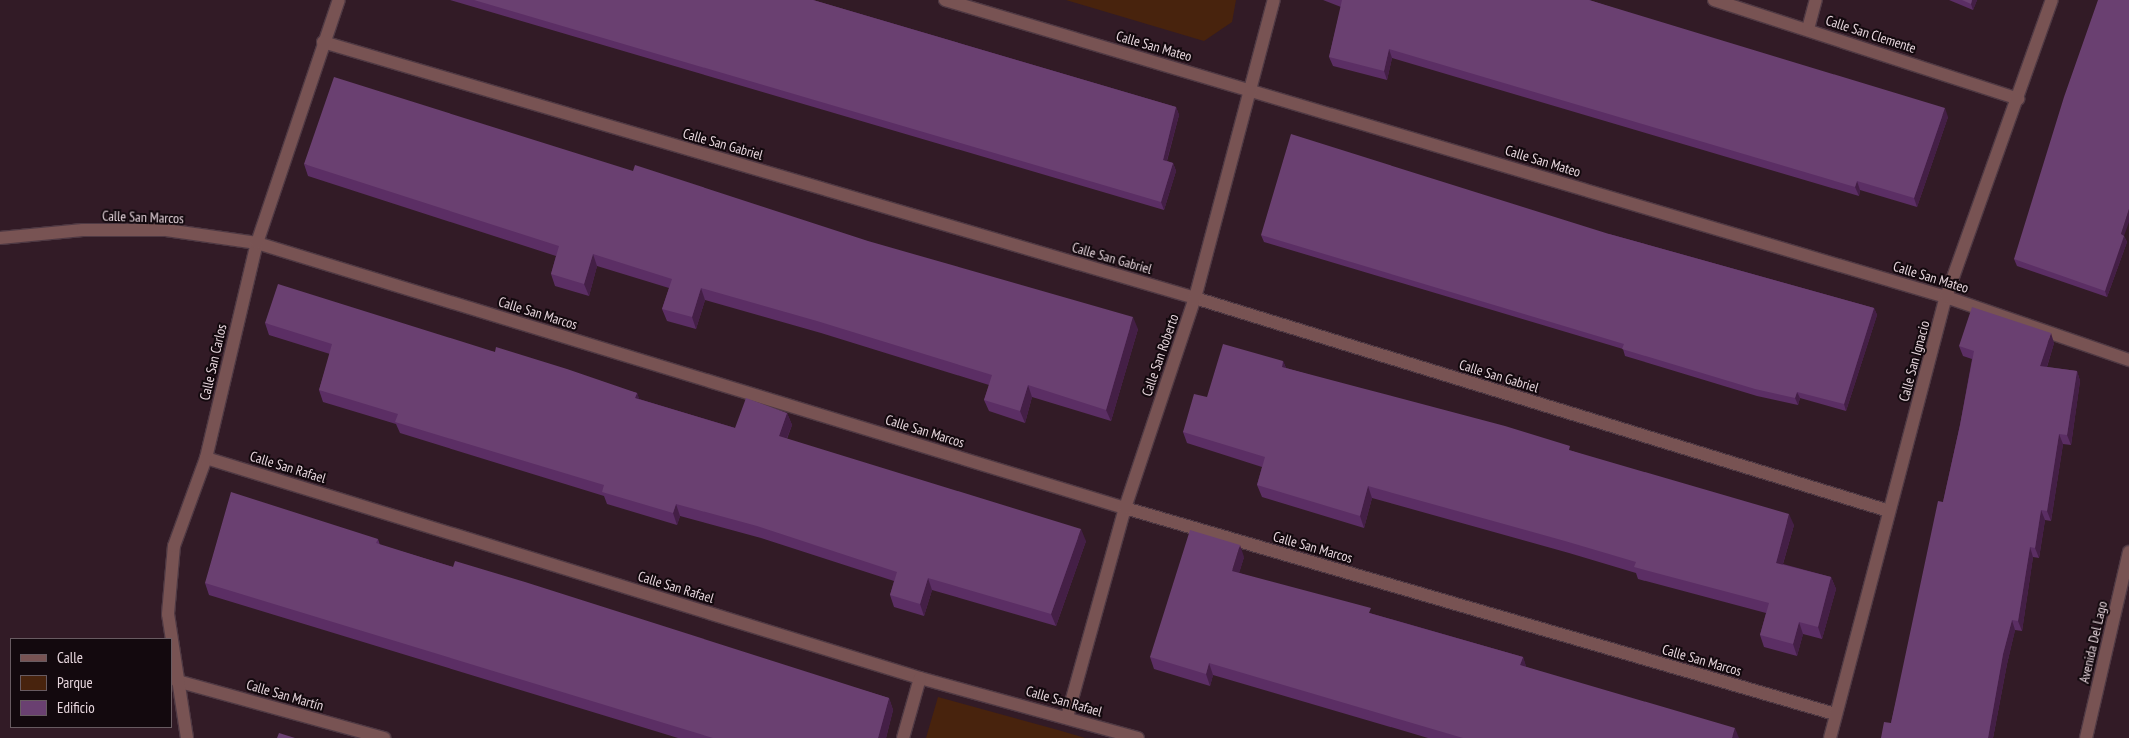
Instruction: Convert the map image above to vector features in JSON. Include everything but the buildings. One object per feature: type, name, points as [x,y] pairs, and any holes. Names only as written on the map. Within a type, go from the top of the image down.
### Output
[{"type":"street","name":"Calle San Carlos","points":[[172,638],[168,614],[174,546],[206,458],[257,243],[323,42],[339,0]]},
{"type":"street","name":"Calle San Mateo","points":[[945,0],[1946,297],[2129,360]]},
{"type":"street","name":"Calle San Roberto","points":[[1067,718],[1125,508],[1195,298],[1274,0]]},
{"type":"street","name":"Calle San Clemente","points":[[1714,0],[1808,29],[2018,99]]},
{"type":"street","points":[[1808,29],[1816,0]]},
{"type":"street","name":"Calle San Ignacio","points":[[1830,738],[1946,297],[2052,0]]},
{"type":"street","name":"Calle San Gabriel","points":[[323,42],[1195,298],[1889,510]]},
{"type":"street","name":"Calle San Marcos","points":[[0,238],[82,230],[166,230],[257,243],[1125,508],[1835,714]]},
{"type":"street","name":"Calle San Rafael","points":[[206,458],[920,678],[1138,738]]},
{"type":"street","name":"Avenida Del Lago","points":[[2086,738],[2129,552]]},
{"type":"street","name":"Calle San Carlos","points":[[172,641],[187,738]]},
{"type":"street","points":[[903,738],[920,678]]},
{"type":"street","name":"Calle San Martín","points":[[178,681],[384,738]]},
{"type":"green space","points":[[1066,0],[1236,0],[1232,22],[1204,41]]},
{"type":"green space","points":[[938,697],[1058,730],[1085,738],[926,738]]}]
